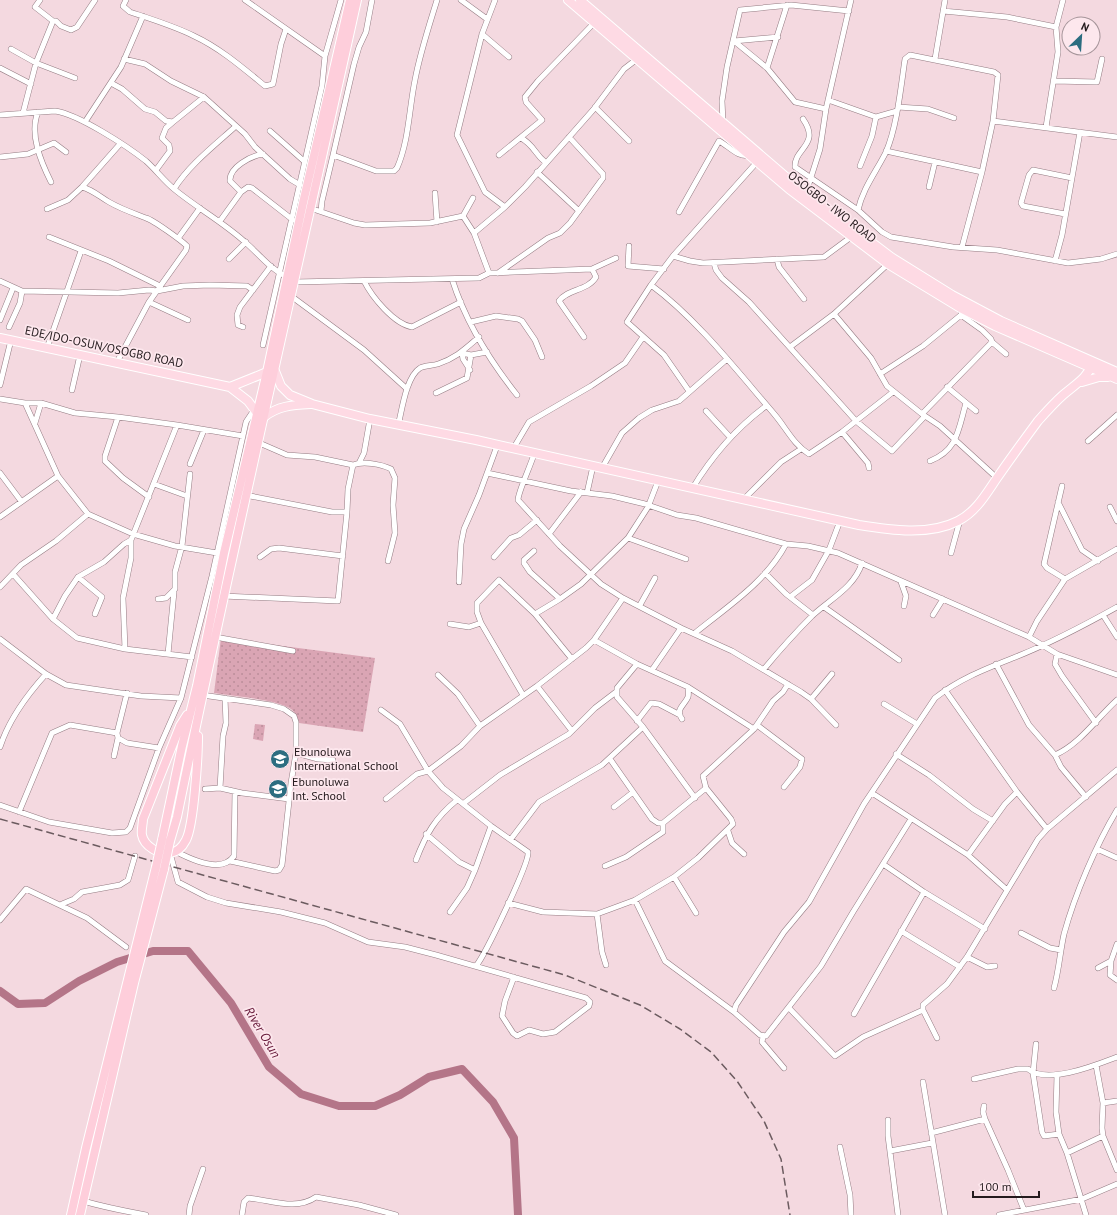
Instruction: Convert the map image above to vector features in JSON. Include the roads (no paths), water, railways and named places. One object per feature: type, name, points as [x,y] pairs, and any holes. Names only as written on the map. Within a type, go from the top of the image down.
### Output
[{"type":"highway","points":[[71,1215],[160,868],[224,553],[258,413],[271,372],[295,282],[350,0]]},
{"type":"highway","points":[[271,372],[283,276],[306,174],[331,100],[357,0]]},
{"type":"highway","points":[[166,841],[177,817],[257,442],[258,413]]},
{"type":"highway","points":[[192,708],[180,726],[143,819],[142,834],[146,843],[153,850],[173,852],[180,848],[187,838],[192,816],[198,742],[198,718]]},
{"type":"highway","points":[[80,1215],[130,983]]},
{"type":"main road","name":"OSOGBO - IWO ROAD","points":[[568,0],[757,162],[851,237],[1001,321],[1116,376]]},
{"type":"main road","name":"OSOGBO - IWO ROAD","points":[[580,0],[589,4],[723,122],[878,252],[888,264],[961,312],[1021,338],[1092,365]]},
{"type":"main road","name":"EDE/IDO-OSUN/OSOGBO ROAD","points":[[0,338],[203,380],[230,387]]},
{"type":"main road","points":[[230,387],[271,372],[286,392],[312,404],[398,426],[593,466],[840,521],[882,529],[910,530],[928,529],[960,520],[983,499],[1051,406],[1079,383],[1092,365]]},
{"type":"main road","points":[[1079,383],[1099,377],[1116,376]]},
{"type":"main road","points":[[230,387],[248,401],[258,413],[284,406],[312,404]]},
{"type":"street","points":[[40,0],[35,7],[53,22],[56,21],[61,26],[74,30],[96,0]]},
{"type":"street","points":[[126,0],[123,6],[130,12],[194,35],[207,42],[221,51],[265,86],[273,84],[281,44],[286,29]]},
{"type":"street","points":[[245,0],[326,56]]},
{"type":"street","points":[[263,345],[283,276],[300,185],[306,174],[305,162],[322,86],[326,56],[340,0]]},
{"type":"street","points":[[321,211],[322,201],[354,64],[359,47],[366,32],[372,0]]},
{"type":"street","points":[[333,155],[376,171],[385,172],[396,169],[411,111],[415,79],[428,27],[437,0]]},
{"type":"street","points":[[461,0],[487,19]]},
{"type":"street","points":[[495,0],[482,34],[457,135],[485,192],[505,207]]},
{"type":"street","points":[[806,193],[820,149],[826,109],[851,0]]},
{"type":"street","points":[[935,59],[945,0]]},
{"type":"street","points":[[1046,127],[1058,52],[1056,27],[1063,0]]},
{"type":"street","points":[[723,122],[722,100],[727,67],[740,10],[790,3],[848,11]]},
{"type":"street","points":[[767,68],[790,3]]},
{"type":"street","points":[[943,11],[1007,17],[1056,27]]},
{"type":"street","points":[[85,122],[112,83],[143,16]]},
{"type":"street","points":[[23,113],[36,63],[53,22]]},
{"type":"street","points":[[499,155],[542,120],[526,102],[524,97],[594,23]]},
{"type":"street","points":[[333,27],[344,29]]},
{"type":"street","points":[[482,34],[509,58]]},
{"type":"street","points":[[734,41],[778,37]]},
{"type":"street","points":[[734,41],[767,68],[795,102],[826,109]]},
{"type":"street","points":[[12,49],[36,63],[75,78]]},
{"type":"street","points":[[858,210],[868,183],[886,151],[898,109],[905,59],[910,55],[935,59],[996,73],[998,75],[993,121],[982,172],[962,247]]},
{"type":"street","points":[[124,59],[145,64],[171,81],[204,97],[290,179],[300,185]]},
{"type":"street","points":[[474,233],[505,207],[595,107],[624,69],[637,59]]},
{"type":"street","points":[[1054,81],[1097,82],[1102,59]]},
{"type":"street","points":[[0,68],[31,84]]},
{"type":"street","points":[[112,83],[122,89],[145,109],[155,112],[166,121],[173,122]]},
{"type":"street","points":[[156,170],[170,151],[169,145],[162,138],[166,128],[204,97]]},
{"type":"street","points":[[828,100],[876,117],[898,109],[928,109],[954,118]]},
{"type":"street","points":[[595,107],[629,141]]},
{"type":"street","points":[[38,112],[35,120],[38,150],[50,182]]},
{"type":"street","points":[[0,115],[38,112],[64,112],[85,122],[120,144],[156,170],[174,189],[220,221],[246,242],[283,276]]},
{"type":"street","points":[[860,166],[870,143],[876,117]]},
{"type":"street","points":[[803,118],[806,124],[808,139],[807,146],[796,159],[795,165],[798,170],[812,177],[858,210],[882,232],[891,237],[962,247],[997,250],[1068,263],[1117,254]]},
{"type":"street","points":[[993,121],[1117,136]]},
{"type":"street","points":[[174,189],[178,182],[202,157],[236,126]]},
{"type":"street","points":[[270,131],[305,162]]},
{"type":"street","points":[[1055,261],[1080,132]]},
{"type":"street","points":[[498,273],[548,238],[560,233],[579,211],[604,176],[569,137]]},
{"type":"street","points":[[521,138],[531,143],[538,156],[545,162]]},
{"type":"street","points":[[679,212],[719,141],[737,154],[744,156],[749,155]]},
{"type":"street","points":[[0,157],[28,154],[54,143],[66,152]]},
{"type":"street","points":[[47,209],[68,200],[82,187],[120,144]]},
{"type":"street","points":[[886,151],[982,172]]},
{"type":"street","points":[[241,192],[230,181],[230,176],[237,167],[251,157],[263,154]]},
{"type":"street","points":[[689,391],[664,355],[627,322],[673,256],[757,162]]},
{"type":"street","points":[[929,187],[935,162]]},
{"type":"street","points":[[1065,214],[1024,206],[1021,203],[1029,175],[1033,170],[1072,178]]},
{"type":"street","points":[[537,172],[579,211]]},
{"type":"street","points":[[89,179],[90,189]]},
{"type":"street","points":[[82,187],[90,189],[134,215],[146,218],[179,237],[187,246],[186,250],[149,302],[117,362]]},
{"type":"street","points":[[220,221],[241,192],[250,187],[293,220]]},
{"type":"street","points":[[435,194],[437,222]]},
{"type":"street","points":[[310,208],[354,223],[365,225],[437,222],[463,216],[473,198]]},
{"type":"street","points":[[179,237],[200,208]]},
{"type":"street","points":[[463,216],[474,233],[489,274]]},
{"type":"street","points":[[49,237],[128,270],[160,286]]},
{"type":"street","points":[[673,256],[690,262],[714,263],[824,257],[851,237]]},
{"type":"street","points":[[229,259],[246,242]]},
{"type":"street","points":[[629,246],[628,266],[664,269]]},
{"type":"street","points":[[47,348],[81,251]]},
{"type":"street","points":[[295,282],[479,278],[489,274],[498,273],[592,269],[616,258]]},
{"type":"street","points":[[777,259],[779,266],[804,299]]},
{"type":"street","points":[[714,263],[716,270],[722,278],[749,302],[790,348],[817,375],[856,421],[892,451],[947,387],[992,342]]},
{"type":"street","points":[[790,348],[834,314],[888,264]]},
{"type":"street","points":[[243,327],[238,325],[237,315],[240,307],[271,266]]},
{"type":"street","points":[[584,337],[559,301],[565,295],[586,286],[594,280],[596,277],[592,269]]},
{"type":"street","points":[[452,279],[461,302],[479,338],[498,371],[516,395]]},
{"type":"street","points":[[0,281],[22,291],[93,294],[148,290],[157,291],[183,286],[210,285],[247,286],[253,290]]},
{"type":"street","points":[[364,281],[370,295],[404,325],[412,326],[461,302]]},
{"type":"street","points":[[651,286],[671,300],[727,360],[766,406],[775,414],[801,449],[810,454],[842,432],[893,392]]},
{"type":"street","points":[[0,320],[13,288]]},
{"type":"street","points":[[10,327],[20,303],[22,291]]},
{"type":"street","points":[[291,296],[364,350],[407,389]]},
{"type":"street","points":[[149,302],[188,320]]},
{"type":"street","points":[[880,374],[923,346],[961,312],[1006,354]]},
{"type":"street","points":[[834,314],[871,358],[887,386],[955,439],[997,478]]},
{"type":"street","points":[[471,322],[496,316],[518,319],[522,321],[535,340],[542,356]]},
{"type":"street","points":[[513,449],[529,422],[591,386],[625,363],[644,337]]},
{"type":"street","points":[[398,426],[407,389],[420,368],[438,365],[462,353],[479,338]]},
{"type":"street","points":[[0,385],[11,340]]},
{"type":"street","points":[[462,353],[471,355],[487,352]]},
{"type":"street","points":[[462,353],[463,359],[470,370]]},
{"type":"street","points":[[72,390],[80,354]]},
{"type":"street","points":[[436,393],[466,379],[470,370],[471,355]]},
{"type":"street","points":[[602,468],[622,434],[640,418],[652,410],[679,401],[727,360]]},
{"type":"street","points":[[947,387],[976,411]]},
{"type":"street","points":[[0,399],[25,403],[41,403],[75,413],[177,425],[243,436]]},
{"type":"street","points":[[25,403],[58,476],[88,514],[132,537],[217,553]]},
{"type":"street","points":[[35,423],[41,403]]},
{"type":"street","points":[[930,461],[946,453],[955,439],[966,403]]},
{"type":"street","points":[[692,489],[710,461],[730,437],[766,406]]},
{"type":"street","points":[[706,411],[730,437]]},
{"type":"street","points":[[0,805],[49,822],[121,833],[130,828],[160,748],[181,698],[217,553],[247,418],[258,413]]},
{"type":"street","points":[[1088,441],[1117,415]]},
{"type":"street","points":[[118,417],[105,456],[105,461],[123,478],[148,497]]},
{"type":"street","points":[[362,462],[370,419]]},
{"type":"street","points":[[125,649],[123,598],[131,558],[132,537],[177,425]]},
{"type":"street","points":[[190,464],[204,430]]},
{"type":"street","points":[[842,432],[868,463],[869,468]]},
{"type":"street","points":[[257,442],[287,455],[315,457],[353,465],[362,462],[391,469],[395,478],[393,505],[395,533],[388,561]]},
{"type":"street","points":[[459,582],[461,544],[464,529],[497,446]]},
{"type":"street","points":[[743,500],[781,462],[801,449]]},
{"type":"street","points":[[534,454],[525,481],[518,493],[518,500],[549,534],[601,584],[623,598],[640,605],[681,628],[695,633],[764,669],[811,699],[836,725]]},
{"type":"street","points":[[223,596],[336,602],[339,599],[349,481],[353,465]]},
{"type":"street","points":[[587,492],[593,466]]},
{"type":"street","points":[[0,473],[21,501]]},
{"type":"street","points":[[487,473],[580,492],[612,496],[786,544],[829,550],[862,563],[900,582],[943,599],[1029,637],[1057,654],[1117,675]]},
{"type":"street","points":[[168,654],[176,572],[182,546],[190,474]]},
{"type":"street","points":[[0,517],[58,476]]},
{"type":"street","points":[[535,614],[560,599],[591,575],[628,538],[648,507],[658,481]]},
{"type":"street","points":[[154,484],[187,496]]},
{"type":"street","points":[[1062,486],[1044,564],[1047,568],[1065,578]]},
{"type":"street","points":[[549,534],[580,492]]},
{"type":"street","points":[[245,495],[332,512],[347,512]]},
{"type":"street","points":[[1058,502],[1082,550],[1098,560]]},
{"type":"street","points":[[1110,507],[1117,521]]},
{"type":"street","points":[[0,587],[21,565],[56,541],[88,514]]},
{"type":"street","points":[[494,557],[511,538],[519,535],[537,520]]},
{"type":"street","points":[[951,553],[960,520]]},
{"type":"street","points":[[790,597],[812,580],[829,550],[840,521]]},
{"type":"street","points":[[53,619],[65,596],[78,577],[104,562],[132,537]]},
{"type":"street","points":[[628,538],[686,559]]},
{"type":"street","points":[[695,633],[765,573],[786,544]]},
{"type":"street","points":[[260,557],[271,549],[279,548],[343,556]]},
{"type":"street","points":[[1029,637],[1037,621],[1065,578],[1117,549]]},
{"type":"street","points":[[534,551],[524,560],[524,563],[530,572],[560,599]]},
{"type":"street","points":[[764,669],[791,637],[813,615],[832,601],[856,577],[862,563]]},
{"type":"street","points":[[765,573],[790,597],[813,615]]},
{"type":"street","points":[[13,574],[53,619],[77,638],[125,649],[192,657]]},
{"type":"street","points":[[78,577],[102,597],[95,614]]},
{"type":"street","points":[[640,605],[655,578]]},
{"type":"street","points":[[523,695],[481,623],[476,605],[499,580],[535,614],[572,659]]},
{"type":"street","points":[[900,582],[906,596],[904,606]]},
{"type":"street","points":[[158,599],[166,598],[174,592]]},
{"type":"street","points":[[386,799],[417,774],[428,771],[461,746],[480,726],[537,686],[572,659],[594,640],[623,598]]},
{"type":"street","points":[[933,616],[943,599]]},
{"type":"street","points":[[824,607],[899,660]]},
{"type":"street","points":[[734,1012],[736,1005],[784,932],[809,902],[864,804],[896,754],[935,698],[945,690],[977,672],[1043,645],[1117,607]]},
{"type":"street","points":[[1103,615],[1117,636]]},
{"type":"street","points":[[450,624],[468,627],[481,623]]},
{"type":"street","points":[[652,670],[681,628]]},
{"type":"street","points":[[214,638],[293,651]]},
{"type":"street","points":[[0,639],[46,674],[66,685],[156,698],[181,698]]},
{"type":"street","points":[[594,640],[637,664],[688,687],[756,727],[802,759],[800,768],[784,787]]},
{"type":"street","points":[[1057,654],[1055,664],[1062,676],[1096,722]]},
{"type":"street","points":[[464,804],[500,775],[561,740],[616,692],[621,682],[637,664]]},
{"type":"street","points":[[996,664],[1029,725],[1055,755],[1061,767],[1086,797]]},
{"type":"street","points":[[0,747],[9,724],[32,690],[46,674]]},
{"type":"street","points":[[811,699],[832,674]]},
{"type":"street","points":[[438,676],[458,694],[480,726]]},
{"type":"street","points":[[508,903],[543,912],[597,914],[635,900],[674,877],[728,831],[733,824],[706,788],[703,780],[705,774],[756,727],[773,701],[783,692],[788,684]]},
{"type":"street","points":[[537,686],[572,731]]},
{"type":"street","points":[[637,721],[650,703],[660,704],[681,717],[681,706],[688,697],[688,687]]},
{"type":"street","points":[[945,690],[1017,792],[1047,829]]},
{"type":"street","points":[[616,692],[617,697],[643,727],[695,798]]},
{"type":"street","points":[[114,756],[127,693]]},
{"type":"street","points":[[202,695],[271,705],[290,712],[296,722],[296,753],[289,799],[282,865],[279,870],[275,871],[230,862],[218,865],[198,861],[173,852],[178,882],[207,897],[226,903],[281,912],[325,923],[368,942],[405,947],[476,966],[514,977],[586,998],[590,1002],[588,1006],[555,1032],[543,1034],[529,1030],[517,1036],[507,1025],[502,1012],[514,977]]},
{"type":"street","points":[[220,788],[223,736],[226,723],[225,698]]},
{"type":"street","points":[[1055,755],[1063,751],[1096,722],[1117,700]]},
{"type":"street","points":[[884,704],[917,724]]},
{"type":"street","points":[[381,710],[400,724],[428,771],[457,800],[491,826],[527,850],[529,855],[488,947],[476,966]]},
{"type":"street","points":[[20,812],[52,733],[70,725],[118,736],[127,743],[160,748]]},
{"type":"street","points":[[511,839],[539,802],[589,774],[610,759],[643,727]]},
{"type":"street","points":[[296,753],[318,759],[333,760]]},
{"type":"street","points":[[896,754],[929,775],[973,809],[993,821]]},
{"type":"street","points":[[610,759],[632,793],[652,819],[658,823],[663,823],[706,788]]},
{"type":"street","points":[[937,1038],[923,1010],[923,1005],[947,984],[967,957],[1038,839],[1047,829],[1086,797],[1102,781],[1117,770]]},
{"type":"street","points":[[205,789],[220,788],[235,792],[289,799]]},
{"type":"street","points":[[230,862],[234,856],[235,792]]},
{"type":"street","points":[[968,855],[1005,804],[1017,792]]},
{"type":"street","points":[[614,807],[632,793]]},
{"type":"street","points":[[872,793],[968,855],[1006,890]]},
{"type":"street","points":[[140,800],[143,819]]},
{"type":"street","points":[[416,860],[426,834],[438,817],[457,800]]},
{"type":"street","points":[[1054,988],[1061,960],[1060,950],[1071,912],[1097,849],[1117,810]]},
{"type":"street","points":[[784,1068],[762,1042],[763,1037],[789,1008],[821,966],[911,819]]},
{"type":"street","points":[[605,866],[626,856],[663,832],[663,823]]},
{"type":"street","points":[[450,912],[467,888],[476,870],[491,826]]},
{"type":"street","points":[[728,831],[732,843],[744,854]]},
{"type":"street","points":[[426,834],[459,862],[476,870]]},
{"type":"street","points":[[1097,849],[1117,858]]},
{"type":"street","points":[[62,904],[74,899],[82,892],[120,884],[128,880],[135,856]]},
{"type":"street","points":[[883,864],[924,892],[985,929]]},
{"type":"street","points":[[674,877],[696,913]]},
{"type":"street","points":[[0,920],[26,889],[62,904],[88,918],[126,947]]},
{"type":"street","points":[[854,1014],[924,892]]},
{"type":"street","points":[[635,900],[665,961],[734,1012],[763,1037]]},
{"type":"street","points":[[597,914],[602,952],[606,965]]},
{"type":"street","points":[[901,931],[960,967]]},
{"type":"street","points":[[1021,933],[1050,948],[1060,950]]},
{"type":"street","points":[[1117,944],[1111,961],[1110,975],[1117,980]]},
{"type":"street","points":[[967,957],[987,967],[995,966]]},
{"type":"street","points":[[1098,968],[1111,961]]},
{"type":"street","points":[[789,1008],[836,1056],[863,1037],[923,1010]]},
{"type":"street","points":[[1036,1044],[1033,1073],[1042,1132],[1044,1136],[1059,1134]]},
{"type":"street","points":[[974,1079],[1018,1068],[1028,1068],[1033,1073],[1057,1075],[1096,1065],[1117,1057]]},
{"type":"street","points":[[1096,1065],[1103,1103],[1102,1128],[1117,1170]]},
{"type":"street","points":[[1057,1075],[1056,1112],[1059,1134],[1067,1153],[1069,1166],[1082,1199],[1086,1215]]},
{"type":"street","points":[[922,1082],[945,1215]]},
{"type":"street","points":[[1103,1103],[1117,1101]]},
{"type":"street","points":[[984,1106],[984,1119],[1008,1170],[1024,1210]]},
{"type":"street","points":[[931,1133],[984,1119]]},
{"type":"street","points":[[888,1120],[890,1151],[898,1215]]},
{"type":"street","points":[[1067,1153],[1104,1136]]},
{"type":"street","points":[[890,1151],[932,1143]]},
{"type":"street","points":[[840,1147],[850,1195],[850,1215]]},
{"type":"street","points":[[190,1215],[190,1206],[203,1169]]},
{"type":"street","points":[[999,1215],[1082,1199],[1117,1184]]},
{"type":"street","points":[[242,1215],[244,1202],[248,1198],[270,1202],[307,1204],[316,1197],[359,1205],[396,1215]]},
{"type":"street","points":[[83,1201],[115,1208],[120,1212],[146,1215]]},
{"type":"waterway","name":"River Osun","points":[[0,991],[18,1004],[45,1003],[79,981],[117,962],[153,951],[188,951],[231,1003],[269,1067],[301,1094],[339,1106],[375,1106],[400,1095],[429,1077],[462,1069],[493,1102],[514,1138],[518,1215]]},
{"type":"railway","points":[[0,819],[565,975],[640,1005],[680,1029],[711,1052],[737,1081],[764,1121],[781,1159],[790,1215]]},
{"type":"place","name":"Ebunoluwa International School","points":[[280,759]]},
{"type":"place","name":"Ebunoluwa Int. School","points":[[278,789]]}]
